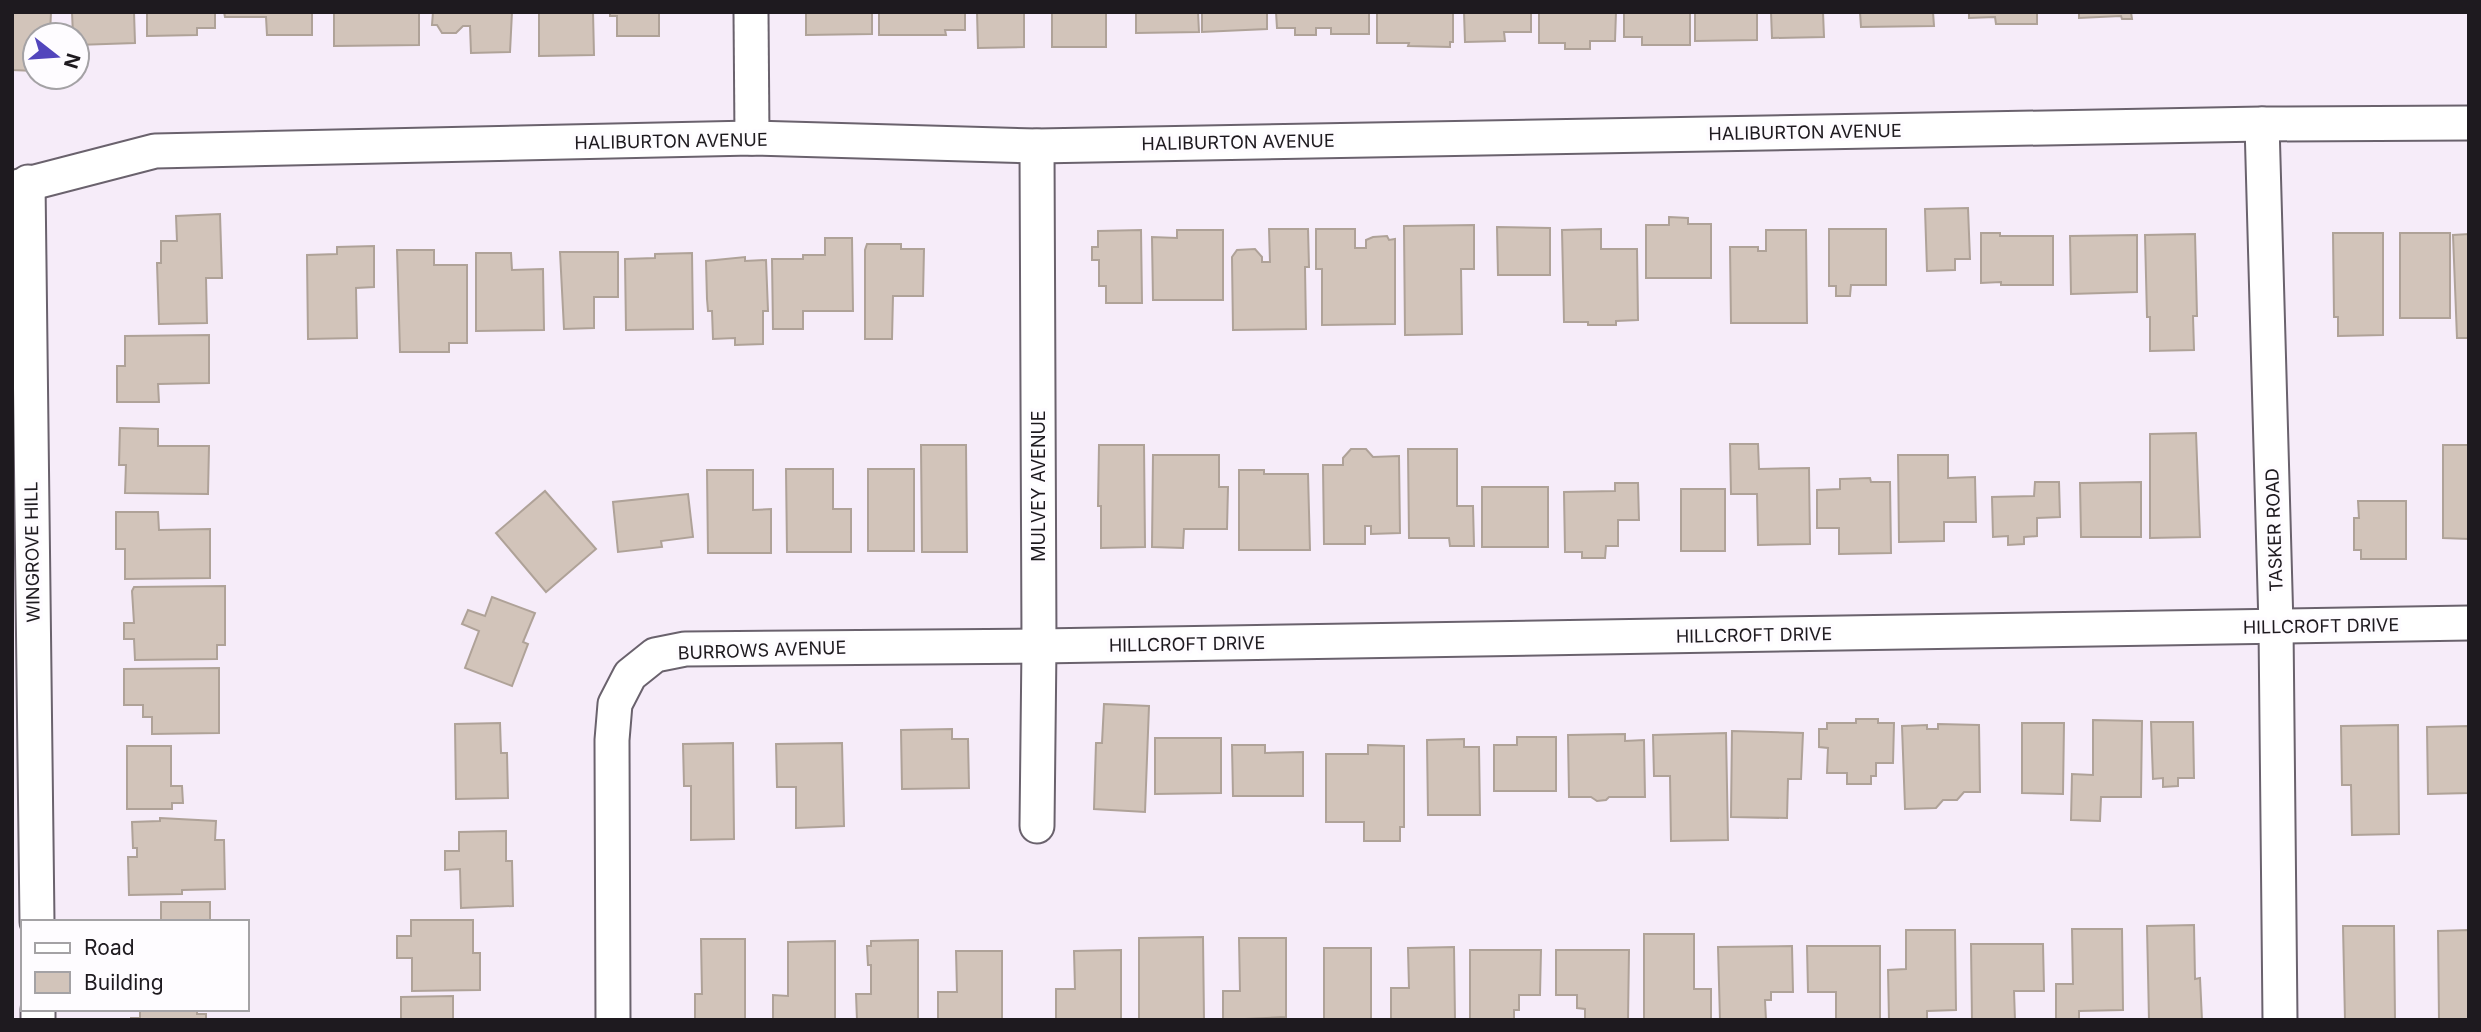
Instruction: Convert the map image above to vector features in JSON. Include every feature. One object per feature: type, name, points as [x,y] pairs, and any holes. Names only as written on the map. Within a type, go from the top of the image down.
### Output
[{"type":"street","points":[[751,12],[752,138]]},
{"type":"street","name":"HALIBURTON AVENUE","points":[[20,185],[156,151],[752,138],[1037,146],[2262,124],[2469,123]]},
{"type":"street","name":"TASKER ROAD","points":[[2262,124],[2276,626],[2280,1020]]},
{"type":"street","name":"MULVEY AVENUE","points":[[1037,146],[1037,826]]},
{"type":"street","name":"WINGROVE HILL","points":[[20,185],[37,920]]},
{"type":"street","name":"HILLCROFT DRIVE","points":[[1039,646],[2469,623]]},
{"type":"street","name":"BURROWS AVENUE","points":[[613,1020],[612,740],[615,704],[630,675],[655,656],[685,649],[1039,646]]},
{"type":"building","points":[[12,12],[51,12],[51,21],[21,21],[21,70],[12,70]]},
{"type":"building","points":[[72,12],[134,12],[135,43],[91,45],[91,21],[72,21]]},
{"type":"building","points":[[147,12],[215,12],[215,28],[197,28],[197,35],[147,36]]},
{"type":"building","points":[[224,12],[312,12],[312,35],[267,35],[266,17],[225,17]]},
{"type":"building","points":[[334,12],[419,12],[419,45],[334,46]]},
{"type":"building","points":[[433,12],[512,12],[510,52],[471,53],[470,26],[463,26],[456,33],[442,33],[437,25],[432,25]]},
{"type":"building","points":[[539,12],[593,12],[594,55],[539,56]]},
{"type":"building","points":[[610,12],[659,12],[659,36],[617,36],[617,16],[610,16]]},
{"type":"building","points":[[806,12],[872,12],[872,34],[806,35]]},
{"type":"building","points":[[879,12],[965,12],[965,30],[945,30],[946,35],[879,35]]},
{"type":"building","points":[[977,12],[1024,12],[1024,47],[978,48]]},
{"type":"building","points":[[1052,12],[1106,12],[1106,47],[1052,47]]},
{"type":"building","points":[[1136,12],[1198,12],[1199,32],[1136,33]]},
{"type":"building","points":[[1202,12],[1267,12],[1267,29],[1202,32]]},
{"type":"building","points":[[1276,12],[1369,12],[1369,34],[1331,34],[1331,28],[1316,28],[1316,35],[1295,35],[1295,28],[1277,28]]},
{"type":"building","points":[[1377,12],[1453,12],[1453,42],[1450,42],[1450,47],[1377,43]]},
{"type":"building","points":[[1464,12],[1531,12],[1531,32],[1504,32],[1505,41],[1465,42]]},
{"type":"building","points":[[1539,12],[1616,12],[1615,41],[1590,41],[1590,49],[1565,49],[1565,43],[1539,43]]},
{"type":"building","points":[[1624,12],[1690,12],[1690,45],[1642,45],[1642,37],[1624,37]]},
{"type":"building","points":[[1695,12],[1757,12],[1757,40],[1695,41]]},
{"type":"building","points":[[1771,12],[1823,12],[1824,37],[1772,38]]},
{"type":"building","points":[[1860,12],[1933,12],[1934,26],[1861,27]]},
{"type":"building","points":[[1969,12],[2037,12],[2037,24],[1996,24],[1995,17],[1969,18]]},
{"type":"building","points":[[2079,12],[2131,12],[2132,19],[2122,19],[2121,16],[2079,18]]},
{"type":"building","points":[[1968,208],[1970,259],[1955,259],[1955,270],[1927,271],[1925,209]]},
{"type":"building","points":[[220,214],[222,278],[206,278],[207,323],[159,324],[157,263],[161,263],[161,241],[177,241],[176,216]]},
{"type":"building","points":[[1669,217],[1688,218],[1688,224],[1711,224],[1711,278],[1646,278],[1646,225],[1669,225]]},
{"type":"building","points":[[1474,225],[1474,269],[1461,269],[1462,334],[1405,335],[1404,226]]},
{"type":"building","points":[[1497,227],[1550,228],[1550,275],[1498,275]]},
{"type":"building","points":[[1269,229],[1308,229],[1309,267],[1305,267],[1306,329],[1233,330],[1232,257],[1237,250],[1255,249],[1262,257],[1262,262],[1270,262]]},
{"type":"building","points":[[1316,229],[1355,229],[1355,248],[1366,248],[1366,240],[1373,237],[1387,236],[1389,240],[1395,239],[1395,324],[1322,325],[1322,269],[1316,269]]},
{"type":"building","points":[[1601,229],[1601,249],[1637,249],[1638,320],[1616,321],[1616,325],[1564,322],[1562,230]]},
{"type":"building","points":[[1829,229],[1886,229],[1886,285],[1851,285],[1850,296],[1836,296],[1836,286],[1829,286]]},
{"type":"building","points":[[1141,230],[1142,303],[1106,303],[1106,286],[1099,286],[1099,260],[1092,260],[1092,247],[1098,247],[1098,231]]},
{"type":"building","points":[[1177,230],[1223,230],[1223,300],[1153,300],[1152,237],[1177,238]]},
{"type":"building","points":[[1766,230],[1806,230],[1807,323],[1731,323],[1730,247],[1758,247],[1758,251],[1766,251]]},
{"type":"building","points":[[1981,233],[2000,233],[2000,236],[2053,236],[2053,285],[1981,283]]},
{"type":"building","points":[[2333,233],[2383,233],[2383,335],[2338,336],[2338,317],[2334,317]]},
{"type":"building","points":[[2400,233],[2450,233],[2450,318],[2400,318]]},
{"type":"building","points":[[2195,234],[2197,316],[2193,316],[2194,350],[2150,351],[2145,235]]},
{"type":"building","points":[[2469,234],[2469,338],[2457,338],[2453,235]]},
{"type":"building","points":[[2137,235],[2137,292],[2071,294],[2070,236]]},
{"type":"building","points":[[825,238],[852,238],[853,311],[803,311],[803,329],[773,329],[772,259],[803,259],[803,255],[825,255]]},
{"type":"building","points":[[867,244],[901,244],[901,249],[924,249],[923,296],[893,296],[892,339],[865,339]]},
{"type":"building","points":[[374,246],[374,287],[356,288],[357,338],[308,339],[307,255],[337,254],[337,247]]},
{"type":"building","points":[[397,250],[434,250],[434,265],[467,265],[467,343],[449,343],[449,352],[400,352]]},
{"type":"building","points":[[560,252],[618,252],[618,297],[594,297],[594,328],[564,329]]},
{"type":"building","points":[[476,253],[511,253],[512,270],[543,269],[544,330],[476,331]]},
{"type":"building","points":[[692,253],[693,329],[626,330],[625,259],[655,258],[655,254]]},
{"type":"building","points":[[745,257],[745,261],[766,260],[768,311],[763,311],[763,344],[735,345],[735,338],[713,339],[712,311],[708,311],[706,261]]},
{"type":"building","points":[[209,335],[209,383],[158,384],[159,402],[117,402],[117,366],[125,366],[125,336]]},
{"type":"building","points":[[120,428],[158,429],[158,446],[209,446],[208,494],[125,493],[126,465],[119,465]]},
{"type":"building","points":[[2196,433],[2200,537],[2150,538],[2150,434]]},
{"type":"building","points":[[1730,444],[1758,444],[1759,469],[1809,468],[1810,544],[1758,545],[1757,494],[1731,494]]},
{"type":"building","points":[[921,445],[966,445],[967,552],[922,552]]},
{"type":"building","points":[[1099,445],[1144,445],[1145,547],[1101,548],[1101,506],[1098,506]]},
{"type":"building","points":[[2443,445],[2469,445],[2469,539],[2443,538]]},
{"type":"building","points":[[1351,449],[1366,449],[1373,457],[1399,456],[1400,533],[1371,534],[1371,526],[1365,526],[1365,544],[1324,544],[1323,465],[1343,465],[1343,458]]},
{"type":"building","points":[[1408,449],[1457,449],[1457,506],[1473,506],[1474,546],[1450,546],[1449,538],[1409,538]]},
{"type":"building","points":[[1153,455],[1219,455],[1219,487],[1228,487],[1227,529],[1184,529],[1183,548],[1152,547]]},
{"type":"building","points":[[1898,455],[1948,455],[1948,478],[1975,477],[1976,522],[1944,522],[1944,541],[1899,542]]},
{"type":"building","points":[[786,469],[833,469],[833,509],[851,509],[851,552],[787,552]]},
{"type":"building","points":[[868,469],[914,469],[914,551],[868,551]]},
{"type":"building","points":[[707,470],[753,470],[753,510],[771,509],[771,553],[708,553]]},
{"type":"building","points":[[1239,470],[1264,470],[1264,474],[1308,474],[1310,550],[1239,550]]},
{"type":"building","points":[[1870,478],[1871,482],[1890,482],[1891,553],[1839,554],[1839,528],[1817,528],[1817,490],[1840,489],[1840,479]]},
{"type":"building","points":[[2035,482],[2059,482],[2060,517],[2037,518],[2037,536],[2024,537],[2024,544],[2008,545],[2008,536],[1993,537],[1992,497],[2034,496]]},
{"type":"building","points":[[2141,482],[2141,537],[2081,537],[2080,483]]},
{"type":"building","points":[[1615,483],[1638,483],[1639,520],[1618,520],[1618,546],[1606,546],[1605,558],[1582,558],[1582,552],[1565,552],[1564,492],[1615,491]]},
{"type":"building","points":[[1482,487],[1548,487],[1548,547],[1482,547]]},
{"type":"building","points":[[1681,489],[1725,489],[1725,551],[1681,551]]},
{"type":"building","points":[[545,491],[596,549],[546,592],[496,533]]},
{"type":"building","points":[[688,494],[693,537],[661,541],[662,547],[618,552],[613,502]]},
{"type":"building","points":[[2358,501],[2406,501],[2406,559],[2361,559],[2361,550],[2354,550],[2354,518],[2359,518]]},
{"type":"building","points":[[116,512],[158,512],[159,530],[210,529],[210,578],[125,579],[125,549],[116,549]]},
{"type":"building","points":[[225,586],[225,645],[217,645],[217,659],[135,660],[134,639],[124,639],[124,623],[134,623],[134,587]]},
{"type":"building","points":[[492,597],[535,613],[523,642],[528,644],[512,686],[465,668],[479,631],[462,624],[468,610],[485,616]]},
{"type":"building","points":[[219,668],[219,733],[152,734],[152,717],[143,717],[143,705],[124,705],[124,669]]},
{"type":"building","points":[[1104,704],[1149,706],[1145,812],[1094,809],[1096,743],[1102,743]]},
{"type":"building","points":[[1856,719],[1878,719],[1878,723],[1894,723],[1893,763],[1876,763],[1876,776],[1871,776],[1871,784],[1847,784],[1847,773],[1827,773],[1828,748],[1819,747],[1819,729],[1827,729],[1827,723],[1856,723]]},
{"type":"building","points":[[2093,720],[2142,721],[2141,797],[2101,797],[2100,821],[2071,820],[2072,774],[2093,775]]},
{"type":"building","points":[[2151,722],[2193,722],[2194,778],[2178,778],[2178,786],[2163,787],[2163,778],[2153,779]]},
{"type":"building","points":[[500,723],[501,753],[507,753],[508,798],[456,799],[455,724]]},
{"type":"building","points":[[2022,723],[2064,723],[2063,794],[2022,793]]},
{"type":"building","points":[[1938,724],[1979,725],[1980,792],[1964,792],[1957,800],[1943,800],[1936,808],[1905,809],[1902,726],[1927,725],[1927,729],[1938,729]]},
{"type":"building","points":[[2398,725],[2399,834],[2352,835],[2351,785],[2342,785],[2341,726]]},
{"type":"building","points":[[2469,726],[2469,793],[2428,794],[2427,727]]},
{"type":"building","points":[[952,729],[952,739],[968,739],[969,788],[902,789],[901,730]]},
{"type":"building","points":[[1732,731],[1803,733],[1801,779],[1788,779],[1787,818],[1731,817]]},
{"type":"building","points":[[1726,733],[1728,840],[1671,841],[1670,776],[1654,776],[1653,735]]},
{"type":"building","points":[[1625,734],[1625,741],[1644,740],[1645,797],[1609,797],[1597,801],[1591,797],[1569,797],[1568,735]]},
{"type":"building","points":[[1517,737],[1556,737],[1556,791],[1494,791],[1494,745],[1517,745]]},
{"type":"building","points":[[1155,738],[1221,738],[1221,793],[1155,794]]},
{"type":"building","points":[[1464,739],[1464,747],[1479,747],[1480,815],[1428,815],[1427,740]]},
{"type":"building","points":[[733,743],[734,839],[691,840],[691,786],[684,786],[683,744]]},
{"type":"building","points":[[842,743],[844,826],[796,828],[796,787],[777,787],[776,744]]},
{"type":"building","points":[[1232,745],[1265,745],[1265,753],[1303,752],[1303,796],[1233,796]]},
{"type":"building","points":[[1368,745],[1404,746],[1404,827],[1400,827],[1400,841],[1364,841],[1364,822],[1326,822],[1326,754],[1368,754]]},
{"type":"building","points":[[127,746],[171,746],[171,786],[182,786],[183,803],[172,803],[172,809],[127,809]]},
{"type":"building","points":[[160,818],[216,821],[215,840],[224,840],[225,889],[182,890],[182,894],[129,895],[128,857],[137,857],[137,848],[133,848],[132,822],[160,821]]},
{"type":"building","points":[[506,831],[506,861],[512,861],[513,906],[461,908],[460,869],[445,870],[445,851],[459,851],[459,832]]},
{"type":"building","points":[[161,902],[210,902],[210,920],[161,920]]},
{"type":"building","points":[[411,920],[473,920],[473,953],[480,953],[480,990],[412,991],[412,958],[397,958],[397,936],[411,936]]},
{"type":"building","points":[[2194,925],[2195,979],[2200,978],[2202,1020],[2149,1020],[2147,926]]},
{"type":"building","points":[[2343,926],[2394,926],[2395,1020],[2345,1020]]},
{"type":"building","points":[[2072,929],[2122,929],[2123,1010],[2079,1011],[2079,1020],[2056,1020],[2056,984],[2073,984]]},
{"type":"building","points":[[1906,930],[1955,930],[1956,1010],[1927,1011],[1927,1020],[1889,1020],[1888,970],[1906,969]]},
{"type":"building","points":[[2469,930],[2469,1020],[2439,1020],[2438,931]]},
{"type":"building","points":[[1644,934],[1694,934],[1694,989],[1711,989],[1711,1020],[1644,1020]]},
{"type":"building","points":[[1203,937],[1204,1020],[1139,1020],[1139,938]]},
{"type":"building","points":[[1239,938],[1286,938],[1286,1017],[1223,1020],[1223,991],[1240,991]]},
{"type":"building","points":[[701,939],[745,939],[745,1020],[695,1020],[695,994],[702,994]]},
{"type":"building","points":[[918,940],[918,1019],[857,1020],[856,994],[871,994],[871,965],[868,965],[867,946],[871,946],[871,941]]},
{"type":"building","points":[[835,941],[835,1019],[773,1020],[773,995],[788,996],[788,942]]},
{"type":"building","points":[[1971,944],[2043,944],[2044,991],[2014,991],[2015,1020],[1972,1020]]},
{"type":"building","points":[[1792,946],[1793,992],[1771,992],[1771,1000],[1765,1000],[1766,1020],[1720,1020],[1718,947]]},
{"type":"building","points":[[1807,946],[1880,946],[1880,1020],[1836,1020],[1836,992],[1808,992]]},
{"type":"building","points":[[1454,947],[1455,1020],[1391,1020],[1391,988],[1409,988],[1408,948]]},
{"type":"building","points":[[1324,948],[1371,948],[1371,1020],[1324,1020]]},
{"type":"building","points":[[1121,950],[1121,1020],[1056,1020],[1056,989],[1075,989],[1074,951]]},
{"type":"building","points":[[1470,950],[1541,950],[1540,995],[1519,995],[1519,1010],[1514,1010],[1514,1020],[1470,1020]]},
{"type":"building","points":[[1556,950],[1629,950],[1628,1020],[1585,1020],[1585,1009],[1577,1008],[1577,995],[1556,995]]},
{"type":"building","points":[[956,951],[1002,951],[1002,1020],[938,1020],[938,992],[957,992]]},
{"type":"building","points":[[453,996],[453,1020],[401,1020],[401,997]]},
{"type":"building","points":[[140,1011],[197,1011],[197,1014],[206,1014],[206,1020],[131,1020],[140,1018]]}]
